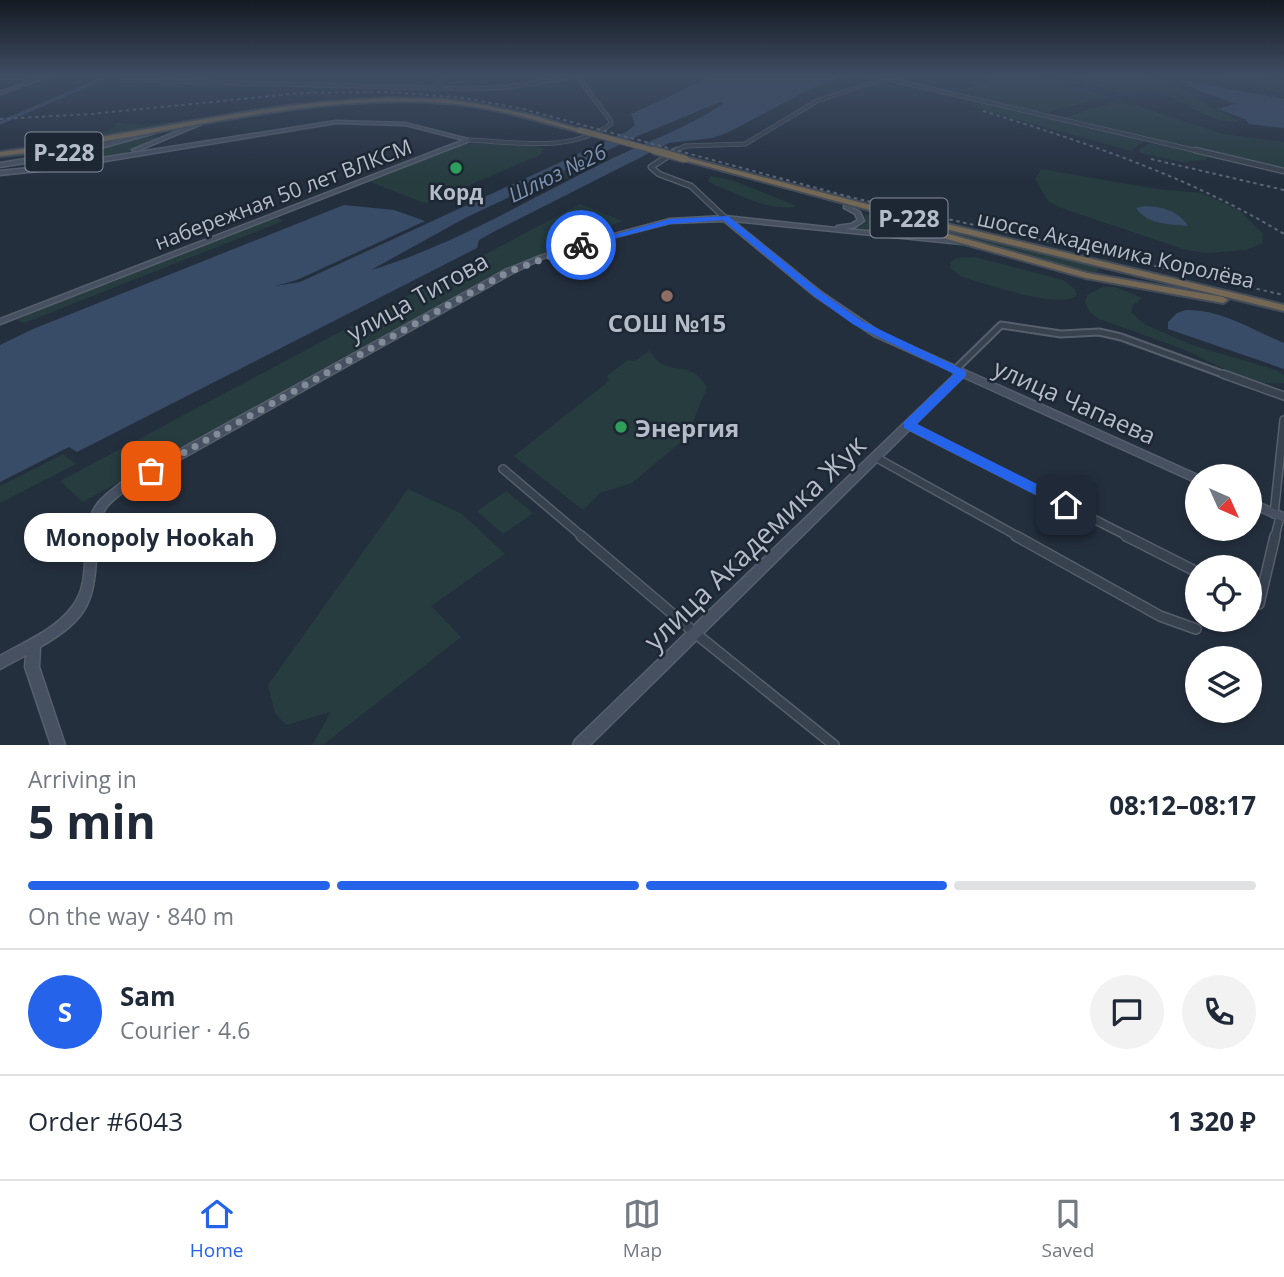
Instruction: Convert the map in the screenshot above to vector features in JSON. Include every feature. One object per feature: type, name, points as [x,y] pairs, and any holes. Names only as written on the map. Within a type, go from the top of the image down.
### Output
[{"type":"highway","name":"Р-228","points":[[3,157],[19,155],[17,152],[146,134],[276,110]]},
{"type":"highway","name":"Р-228","points":[[501,110],[725,170]]},
{"type":"highway","name":"Р-228","points":[[3,157],[69,152],[146,134]]},
{"type":"highway","name":"шоссе Академика Королёва","points":[[725,170],[1086,275],[1284,309]]},
{"type":"highway","name":"шоссе Академика Королёва","points":[[725,170],[1284,309]]},
{"type":"highway","points":[[1086,275],[1104,272],[1094,262]]},
{"type":"street","points":[[469,140],[579,140],[602,131],[611,124],[603,110]]},
{"type":"street","points":[[725,218],[691,186],[659,174],[651,167],[652,164],[685,146],[745,144],[802,110]]},
{"type":"street","points":[[1018,110],[1284,171]]},
{"type":"street","points":[[0,173],[114,158],[207,121]]},
{"type":"street","name":"набережная 50 лет ВЛКСМ","points":[[114,158],[300,126],[347,122],[405,124],[469,140]]},
{"type":"street","points":[[146,134],[163,136],[160,139]]},
{"type":"street","points":[[0,165],[55,157],[127,140]]},
{"type":"street","name":"набережная 50 лет ВЛКСМ","points":[[0,321],[469,140]]},
{"type":"street","points":[[138,149],[137,151],[146,152]]},
{"type":"street","points":[[55,157],[68,159],[57,167]]},
{"type":"street","points":[[743,219],[834,227],[849,227],[859,223],[861,219],[858,214],[846,207]]},
{"type":"street","name":"улица Чапаева","points":[[725,218],[858,323],[959,372],[1185,474]]},
{"type":"street","name":"улица Титова","points":[[0,663],[68,620],[82,602],[89,580],[94,526],[99,511],[109,498],[127,484],[524,264],[586,243],[654,225],[691,219],[743,219],[844,232],[930,237],[987,248]]},
{"type":"street","points":[[744,234],[746,226],[758,222]]},
{"type":"street","points":[[959,372],[1001,325],[1062,334],[1109,333],[1284,396]]},
{"type":"street","name":"улица Академика Жук","points":[[580,745],[959,372]]},
{"type":"street","points":[[1262,591],[1279,516],[1284,420]]},
{"type":"street","points":[[908,425],[1185,566]]},
{"type":"street","points":[[875,457],[1160,616],[1185,625]]},
{"type":"street","points":[[503,469],[695,633],[834,745]]},
{"type":"street","points":[[1262,508],[1279,516]]},
{"type":"street","points":[[34,643],[32,667],[58,745]]},
{"type":"green space","points":[[983,110],[1019,110],[1146,140],[1131,151]]},
{"type":"green space","points":[[1029,110],[1056,110],[1043,113]]},
{"type":"green space","points":[[1089,110],[1150,110],[1223,134],[1284,142],[1284,171],[1063,118]]},
{"type":"green space","points":[[1195,110],[1216,110],[1240,121],[1230,122],[1209,117]]},
{"type":"green space","points":[[193,121],[87,139],[116,127],[115,124],[119,123],[149,125]]},
{"type":"green space","points":[[152,136],[160,137],[119,155],[83,161],[75,159],[82,153]]},
{"type":"green space","name":"Корд","points":[[529,143],[544,149],[540,155],[430,202],[424,203],[368,181],[461,145]]},
{"type":"green space","points":[[1149,143],[1204,154],[1207,156],[1206,160],[1181,162],[1138,150]]},
{"type":"green space","points":[[596,156],[606,159],[521,200],[512,197]]},
{"type":"green space","points":[[1041,169],[1157,189],[1202,193],[1239,210],[1263,234],[1262,243],[1246,250],[1208,253],[1186,250],[1061,208],[1048,201],[1035,179]]},
{"type":"green space","points":[[711,176],[732,180],[797,206],[765,205],[714,185],[708,181]]},
{"type":"green space","points":[[781,186],[1091,263],[1099,269],[1096,273],[1089,273]]},
{"type":"green space","points":[[580,204],[623,221],[609,226],[613,231],[544,253],[490,276],[83,502],[60,481]]},
{"type":"green space","points":[[864,214],[938,236],[837,229],[855,228],[866,223]]},
{"type":"green space","points":[[274,216],[283,221],[24,323],[13,318]]},
{"type":"green space","points":[[975,257],[1063,280],[1075,289],[1077,295],[1068,299],[1039,298],[962,277],[950,268],[950,262],[957,258]]},
{"type":"green space","points":[[1103,287],[1115,287],[1140,297],[1131,312],[1144,324],[1192,345],[1276,370],[1284,375],[1284,383],[1245,378],[1182,349],[1099,319],[1090,312],[1085,302],[1087,295]]},
{"type":"green space","name":"Энергия","points":[[649,351],[662,364],[695,374],[707,387],[687,437],[632,483],[600,493],[583,510],[514,456],[609,381],[607,376],[628,360],[635,361]]},
{"type":"green space","points":[[63,454],[76,464],[0,503],[0,486]]},
{"type":"green space","points":[[408,489],[462,514],[505,554],[431,606],[461,637],[323,745],[312,745],[331,712],[286,725],[275,713],[268,685]]},
{"type":"green space","points":[[506,491],[533,513],[503,534],[477,511]]},
{"type":"water","name":"Шлюз №26","points":[[640,110],[701,110],[638,136],[465,218],[371,270],[461,235],[713,110],[771,110],[713,138],[669,143],[497,230],[479,240],[477,248],[77,452],[69,447],[0,482],[0,345],[33,329],[344,205],[394,210],[425,221],[297,280],[275,286],[300,282],[626,132],[635,125],[631,114]]},
{"type":"water","points":[[1219,110],[1284,110],[1284,128],[1249,124],[1245,119]]},
{"type":"water","points":[[1145,206],[1169,210],[1188,226],[1153,221],[1136,208]]},
{"type":"water","points":[[1186,310],[1224,317],[1284,343],[1284,369],[1168,329],[1168,322],[1177,313]]},
{"type":"waterway","points":[[0,123],[31,110]]},
{"type":"railway","points":[[0,119],[134,110]]},
{"type":"railway","points":[[526,110],[850,197],[1284,295]]},
{"type":"railway","points":[[983,111],[1175,178],[1284,234]]},
{"type":"railway","points":[[1151,159],[1284,190]]},
{"type":"way so far","points":[[151,471],[449,303],[524,264],[581,245]]},
{"type":"place","name":"Корд","points":[[456,168]]},
{"type":"place","name":"СОШ №15","points":[[667,296]]},
{"type":"place","name":"Энергия","points":[[621,427]]},
{"type":"place","name":"Monopoly Hookah","points":[[151,471]]},
{"type":"route","points":[[581,245],[670,221],[725,218],[858,323],[962,373],[908,425],[1066,505]]}]
